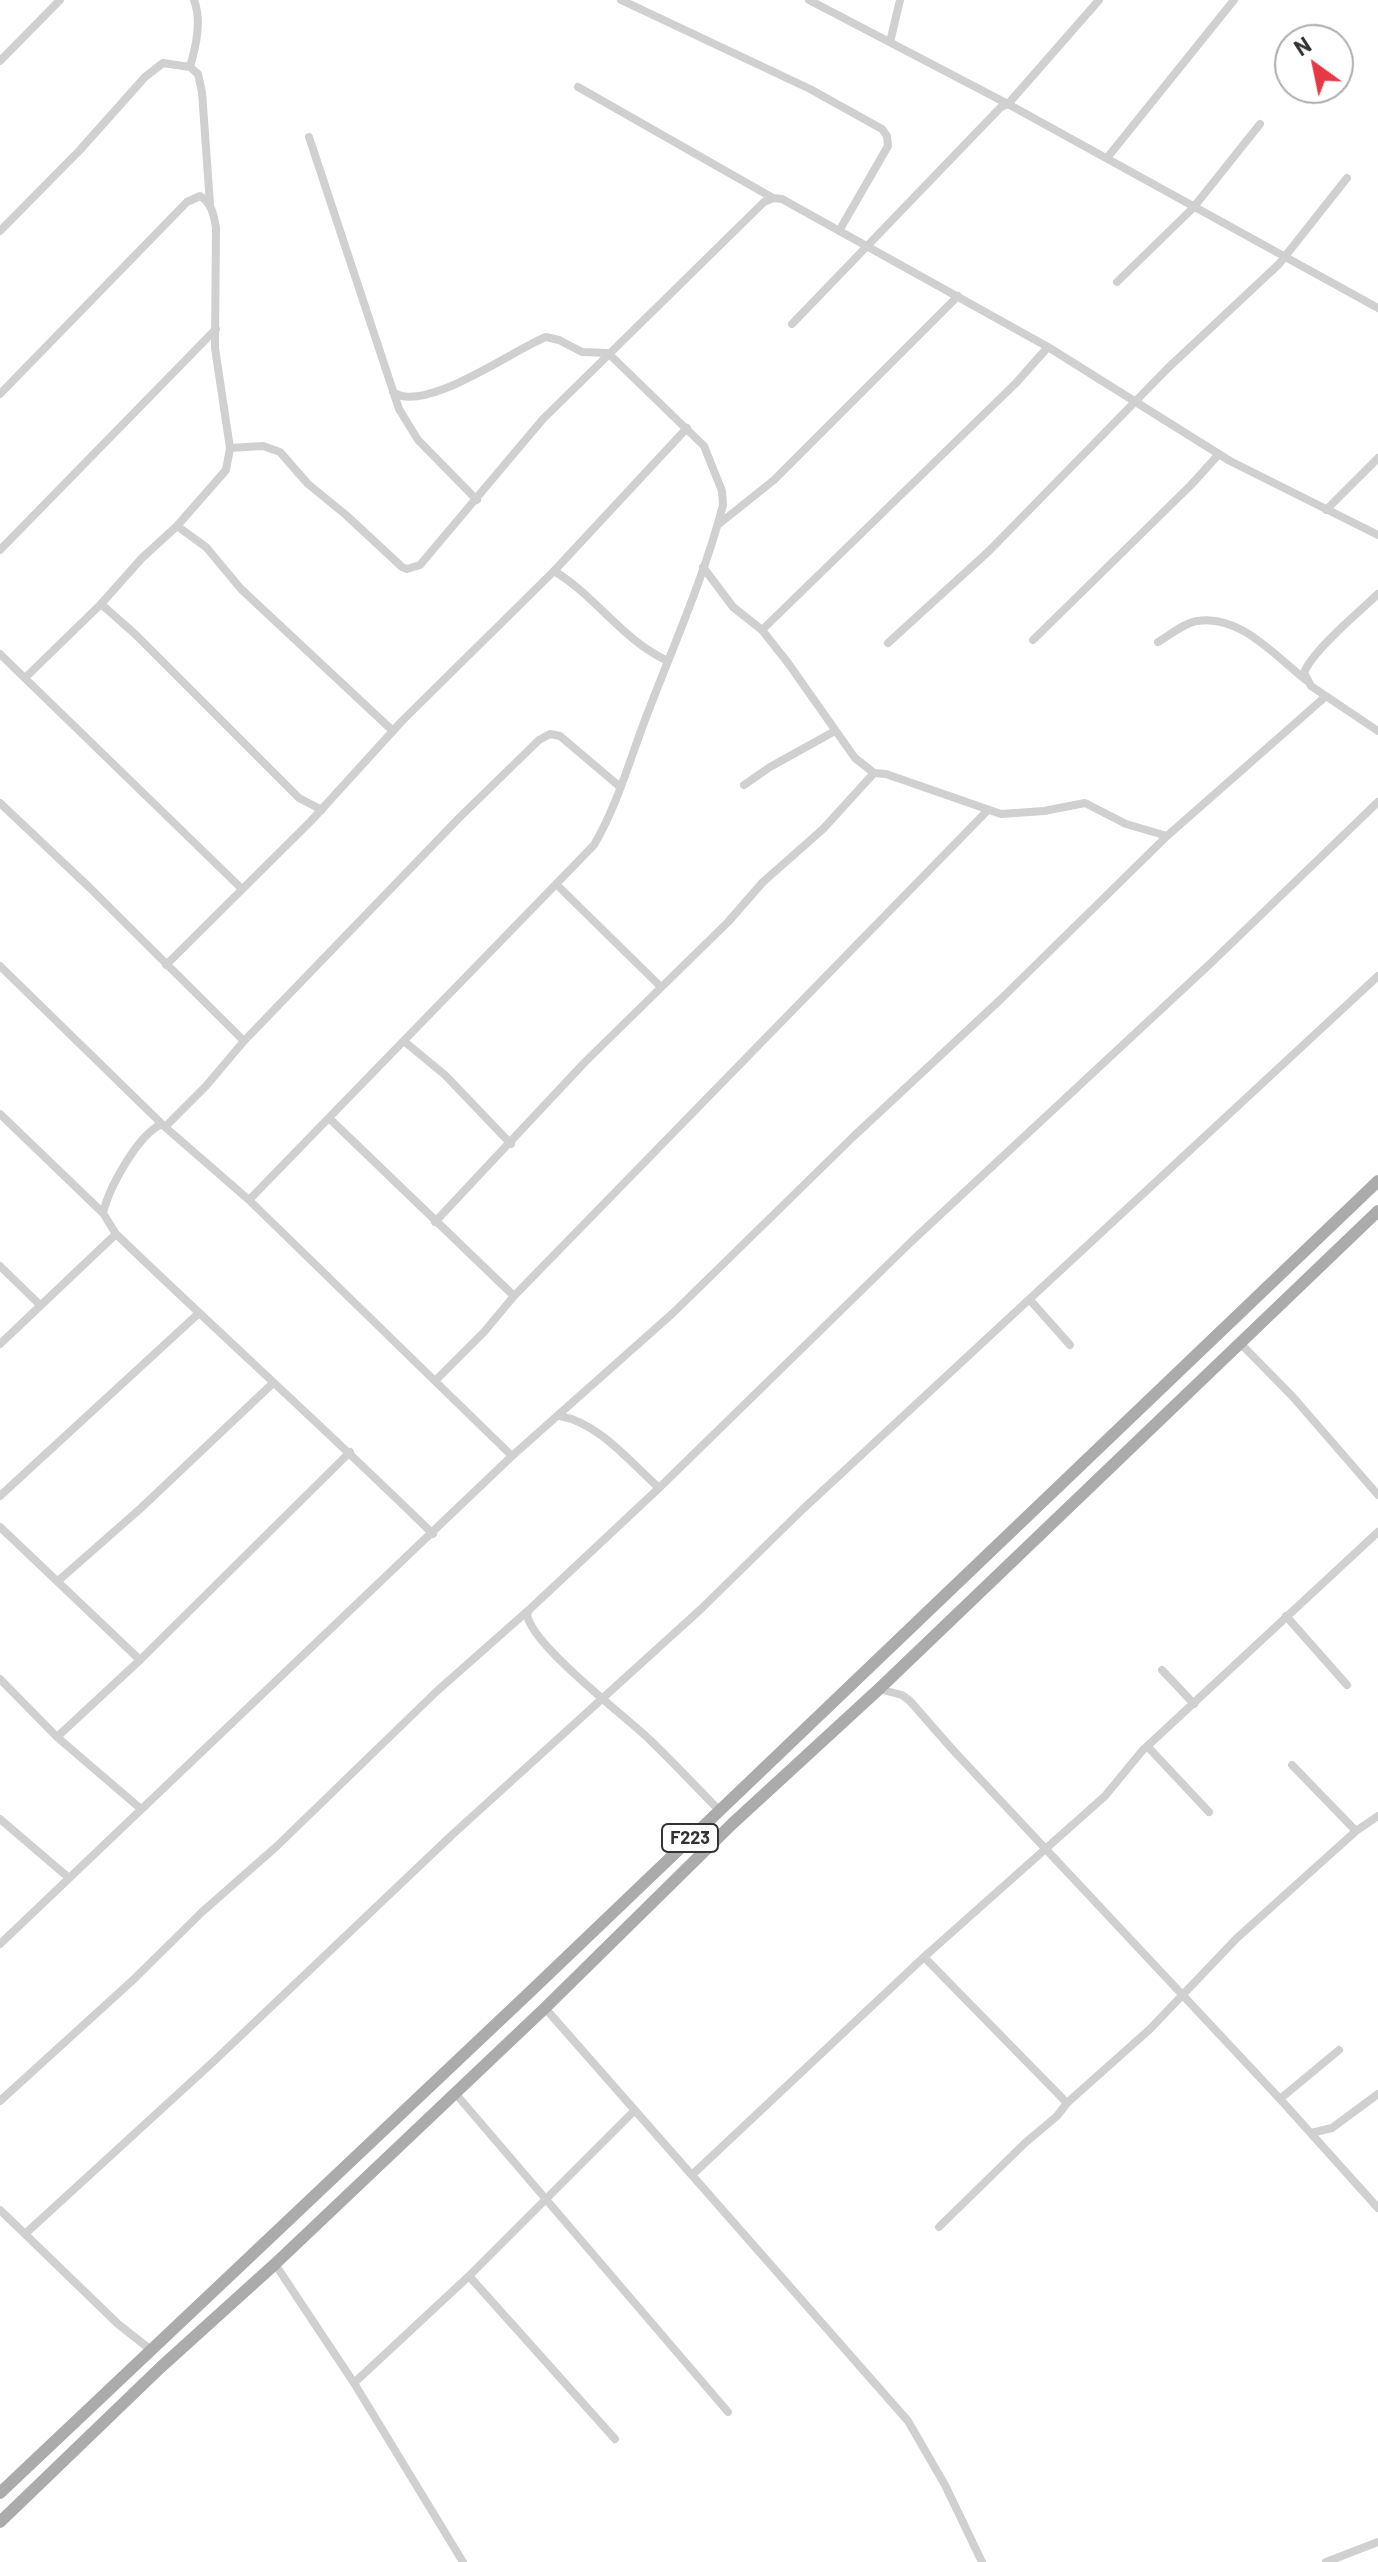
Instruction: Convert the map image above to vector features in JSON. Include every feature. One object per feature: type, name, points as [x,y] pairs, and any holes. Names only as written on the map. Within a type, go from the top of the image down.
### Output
[{"type":"main road","name":"F223","points":[[0,2493],[1378,1181]]},
{"type":"main road","name":"F223","points":[[0,2522],[545,2008],[732,1824],[879,1689],[1378,1211]]},
{"type":"main road","points":[[969,1571],[984,1587]]},
{"type":"main road","points":[[221,2285],[235,2299]]},
{"type":"street","points":[[0,61],[60,0]]},
{"type":"street","points":[[190,67],[196,48],[198,18],[194,0]]},
{"type":"street","points":[[621,0],[810,89],[882,129],[888,146],[839,231]]},
{"type":"street","points":[[809,0],[1008,104],[1378,308]]},
{"type":"street","points":[[890,42],[900,0]]},
{"type":"street","points":[[792,324],[1001,107],[1008,104],[1099,0]]},
{"type":"street","points":[[1107,158],[1234,0]]},
{"type":"street","points":[[0,231],[42,191],[156,67],[167,63],[190,67],[198,74],[210,206],[216,228],[215,348],[230,448],[226,470],[177,526],[25,678]]},
{"type":"street","points":[[578,87],[773,198],[782,199],[1048,347],[1219,454],[1378,535]]},
{"type":"street","points":[[1117,282],[1193,208],[1260,124]]},
{"type":"street","points":[[309,137],[406,424],[477,500]]},
{"type":"street","points":[[888,643],[989,551],[1135,402],[1284,257],[1347,178]]},
{"type":"street","points":[[0,394],[187,202],[200,196],[210,206]]},
{"type":"street","points":[[230,448],[263,446],[280,452],[308,484],[402,567],[407,569],[420,565],[533,430],[764,202],[773,198]]},
{"type":"street","points":[[718,524],[774,480],[958,296]]},
{"type":"street","points":[[0,550],[216,329]]},
{"type":"street","points":[[249,1200],[594,845],[611,815],[723,505],[722,491],[711,457],[687,428],[608,353],[582,352],[546,337],[454,384],[414,397],[402,397],[393,392]]},
{"type":"street","points":[[762,630],[1016,383],[1048,347]]},
{"type":"street","points":[[166,965],[322,810],[393,731],[554,571],[687,428]]},
{"type":"street","points":[[1033,640],[1219,454]]},
{"type":"street","points":[[1326,510],[1378,458]]},
{"type":"street","points":[[177,526],[206,547],[241,589],[393,731]]},
{"type":"street","points":[[703,567],[739,614],[762,630],[811,693],[855,758],[874,773],[926,786],[1001,814],[1085,803],[1126,824],[1167,836]]},
{"type":"street","points":[[554,571],[579,589],[636,643],[668,661]]},
{"type":"street","points":[[1306,680],[1307,667],[1378,594]]},
{"type":"street","points":[[101,604],[299,798],[322,810]]},
{"type":"street","points":[[1158,642],[1195,621],[1223,620],[1243,630],[1325,697],[1378,731]]},
{"type":"street","points":[[0,654],[241,888]]},
{"type":"street","points":[[0,1944],[512,1456],[673,1313],[1167,836],[1325,697]]},
{"type":"street","points":[[744,785],[835,731]]},
{"type":"street","points":[[165,1127],[460,817],[539,740],[550,734],[560,736],[619,786]]},
{"type":"street","points":[[435,1222],[585,1062],[728,922],[763,882],[823,829],[874,773]]},
{"type":"street","points":[[0,2101],[277,1846],[437,1691],[525,1618],[531,1608],[913,1240],[1212,962],[1378,802]]},
{"type":"street","points":[[0,803],[244,1041]]},
{"type":"street","points":[[436,1380],[484,1332],[514,1296],[988,810]]},
{"type":"street","points":[[556,884],[661,987]]},
{"type":"street","points":[[0,966],[165,1127],[249,1200],[512,1456]]},
{"type":"street","points":[[25,2234],[214,2061],[453,1834],[701,1609],[803,1509],[1378,976]]},
{"type":"street","points":[[405,1042],[445,1075],[511,1144]]},
{"type":"street","points":[[0,1114],[103,1213],[116,1234],[272,1384],[350,1452],[433,1534]]},
{"type":"street","points":[[330,1119],[514,1296]]},
{"type":"street","points":[[103,1213],[106,1201],[132,1152],[156,1126],[162,1124],[165,1127]]},
{"type":"street","points":[[0,1344],[116,1234]]},
{"type":"street","points":[[0,1266],[39,1304]]},
{"type":"street","points":[[1030,1300],[1070,1345]]},
{"type":"street","points":[[0,1496],[199,1313]]},
{"type":"street","points":[[1239,1342],[1306,1411],[1378,1495]]},
{"type":"street","points":[[58,1581],[141,1508],[272,1384]]},
{"type":"street","points":[[560,1416],[574,1418],[590,1427],[659,1488]]},
{"type":"street","points":[[57,1737],[140,1660],[350,1452]]},
{"type":"street","points":[[0,1527],[140,1660]]},
{"type":"street","points":[[692,2175],[924,1957],[1105,1796],[1135,1758],[1378,1532]]},
{"type":"street","points":[[1286,1616],[1347,1685]]},
{"type":"street","points":[[525,1618],[562,1661],[649,1740],[719,1810]]},
{"type":"street","points":[[1162,1670],[1194,1704]]},
{"type":"street","points":[[0,1679],[57,1737],[141,1809]]},
{"type":"street","points":[[879,1689],[902,1695],[910,1701],[1378,2208]]},
{"type":"street","points":[[1148,1747],[1209,1812]]},
{"type":"street","points":[[1292,1765],[1356,1831]]},
{"type":"street","points":[[939,2227],[1067,2103],[1150,2029],[1237,1938],[1356,1831],[1378,1816]]},
{"type":"street","points":[[0,1819],[69,1878]]},
{"type":"street","points":[[924,1957],[1067,2103]]},
{"type":"street","points":[[545,2008],[908,2421],[945,2485],[982,2562]]},
{"type":"street","points":[[1280,2099],[1339,2050]]},
{"type":"street","points":[[455,2093],[728,2412]]},
{"type":"street","points":[[1311,2133],[1332,2128],[1378,2094]]},
{"type":"street","points":[[354,2383],[469,2276],[635,2110]]},
{"type":"street","points":[[0,2210],[118,2324],[151,2350]]},
{"type":"street","points":[[275,2264],[354,2383],[463,2562]]},
{"type":"street","points":[[469,2276],[615,2439]]},
{"type":"street","points":[[1326,2562],[1378,2542]]}]
